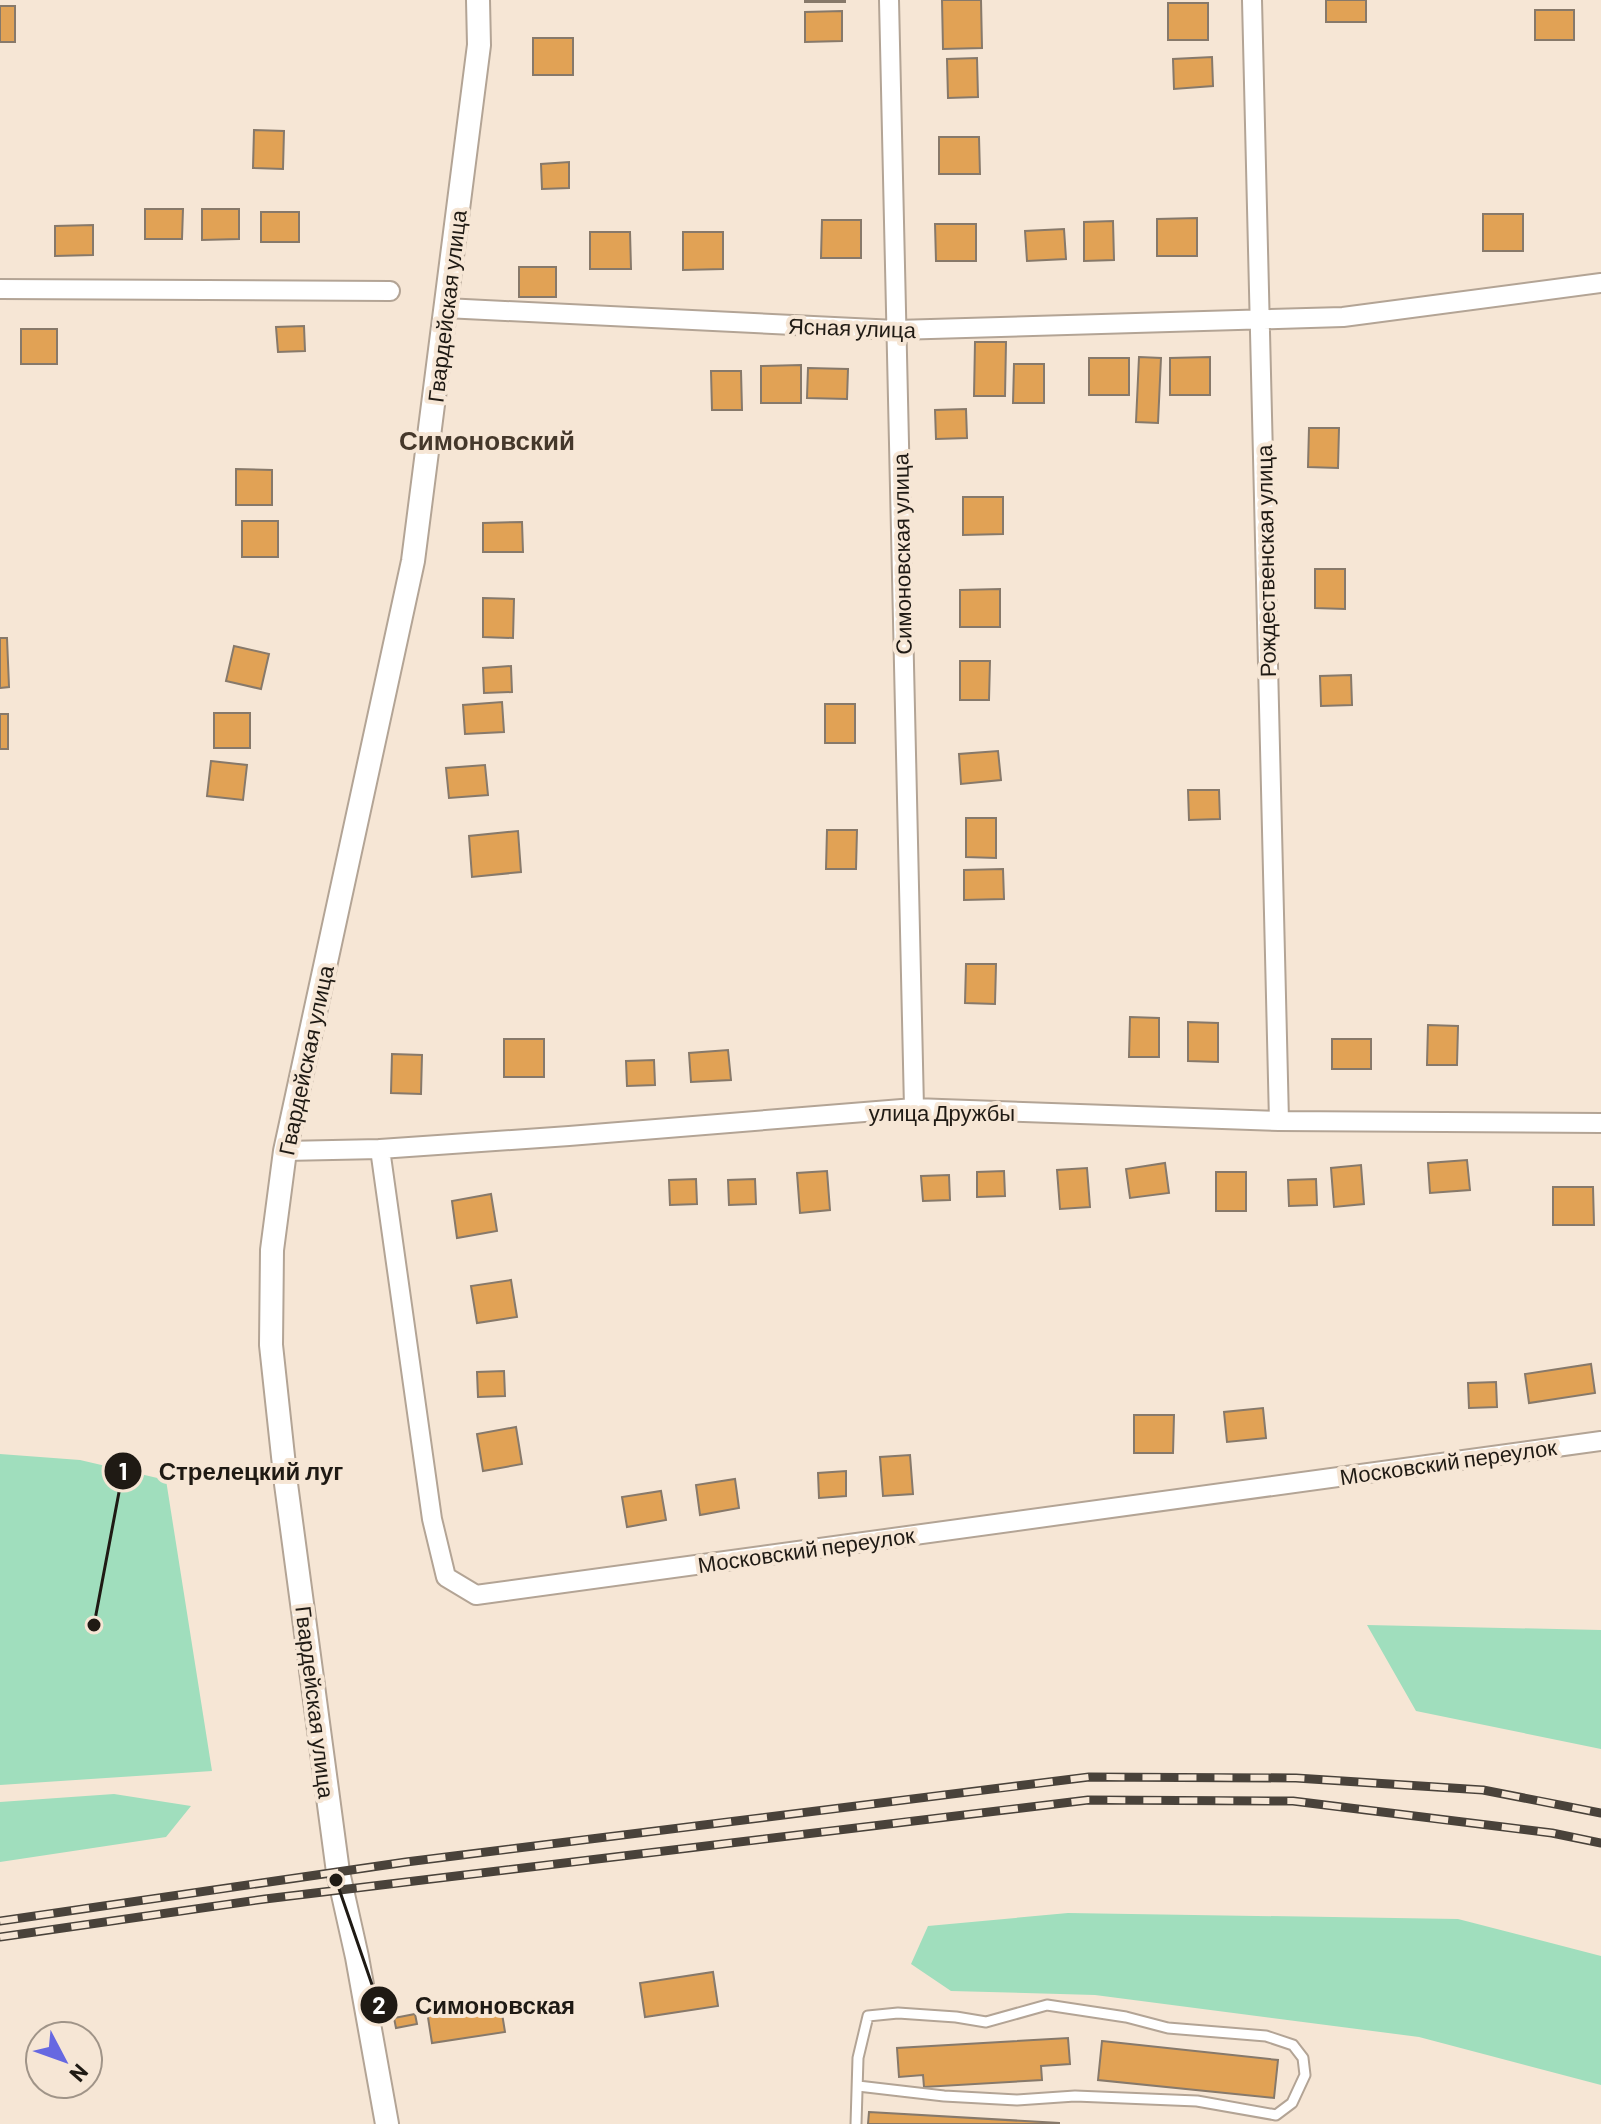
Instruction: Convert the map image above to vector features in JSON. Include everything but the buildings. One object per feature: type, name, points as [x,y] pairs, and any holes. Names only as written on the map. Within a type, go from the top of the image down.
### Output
[{"type":"street","name":"Гвардейская улица","points":[[387,2124],[357,1957],[338,1872],[271,1345],[272,1250],[285,1151],[413,561],[479,45],[478,0]]},
{"type":"street","name":"Симоновская улица","points":[[889,0],[914,1108]]},
{"type":"street","name":"Рождественская улица","points":[[1252,0],[1279,1121]]},
{"type":"street","name":"Ясная улица","points":[[445,308],[896,330],[1343,317],[1601,283]]},
{"type":"street","points":[[0,289],[390,291]]},
{"type":"street","name":"улица Дружбы","points":[[285,1151],[380,1149],[914,1108],[1279,1121],[1601,1123]]},
{"type":"street","name":"Московский переулок","points":[[380,1149],[432,1519],[446,1577],[476,1595],[1601,1441]]},
{"type":"lane","points":[[856,2124],[858,2058],[868,2016],[898,2013],[986,2022],[1047,2005],[1126,2017],[1168,2028],[1266,2036],[1293,2045],[1303,2058],[1305,2075],[1292,2103],[1276,2115],[1197,2101],[1075,2096],[1017,2100],[944,2096],[858,2086]]},
{"type":"green space","points":[[0,1454],[80,1460],[166,1480],[212,1771],[0,1785]]},
{"type":"green space","points":[[1367,1625],[1601,1630],[1601,1749],[1416,1711]]},
{"type":"green space","points":[[114,1794],[191,1806],[166,1837],[0,1862],[0,1802]]},
{"type":"green space","points":[[1068,1913],[1458,1919],[1601,1956],[1601,2085],[1419,2037],[1095,1995],[951,1991],[911,1964],[928,1926]]},
{"type":"railway","points":[[0,1921],[406,1862],[1089,1777],[1296,1778],[1483,1790],[1601,1813]]},
{"type":"railway","points":[[0,1937],[265,1899],[1088,1800],[1293,1801],[1552,1833],[1601,1843]]},
{"type":"place","name":"Стрелецкий луг","points":[[94,1625]]},
{"type":"place","name":"Симоновская","points":[[336,1880]]},
{"type":"district","name":"Симоновский","points":[[487,439]]}]
